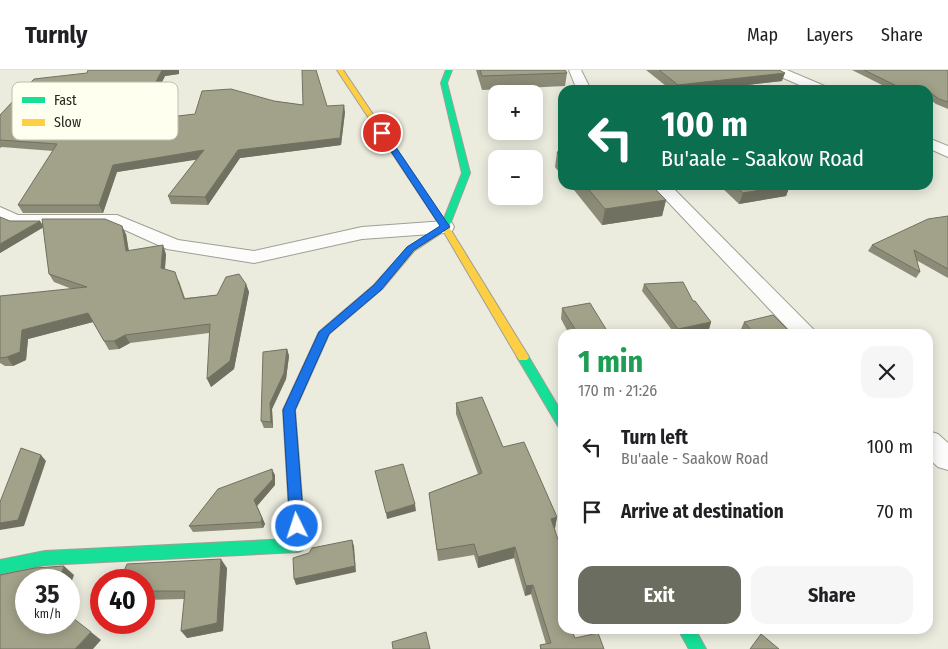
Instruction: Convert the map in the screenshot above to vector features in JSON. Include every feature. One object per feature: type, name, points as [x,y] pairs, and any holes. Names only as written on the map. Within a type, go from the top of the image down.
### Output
[{"type":"street","points":[[340,70],[445,227],[558,416]]},
{"type":"street","points":[[0,567],[45,558],[298,545],[289,410],[324,332],[378,287],[411,248],[445,227],[466,172],[444,83],[449,70]]},
{"type":"street","points":[[575,70],[582,85]]},
{"type":"street","points":[[776,70],[810,85]]},
{"type":"street","points":[[933,145],[948,152]]},
{"type":"street","points":[[665,190],[802,329]]},
{"type":"street","points":[[0,212],[14,220],[117,220],[174,244],[254,258],[362,232],[445,227]]},
{"type":"street","points":[[933,446],[948,459]]},
{"type":"street","points":[[689,634],[698,649]]},
{"type":"building","points":[[88,70],[162,70],[156,82],[31,82],[34,79],[87,73]]},
{"type":"building","points":[[302,70],[316,70],[327,106],[344,105],[340,138],[238,150],[205,197],[168,196],[204,150],[113,165],[99,205],[18,205],[57,144],[0,140],[0,115],[12,102],[12,140],[178,140],[178,116],[195,114],[202,91],[231,89],[274,101],[303,105]]},
{"type":"building","points":[[480,70],[565,70],[567,73],[482,76]]},
{"type":"building","points":[[659,70],[779,70],[785,73],[678,85]]},
{"type":"building","points":[[864,70],[948,70],[948,102],[933,95],[933,85],[895,85]]},
{"type":"building","points":[[589,190],[656,190],[666,200],[605,209]]},
{"type":"building","points":[[740,190],[761,190],[743,193]]},
{"type":"building","points":[[948,216],[948,269],[914,250],[920,272],[872,245],[928,219]]},
{"type":"building","points":[[0,217],[10,221],[40,221],[0,244]]},
{"type":"building","points":[[42,219],[105,219],[122,226],[126,251],[163,245],[161,268],[175,272],[184,299],[217,295],[226,277],[239,274],[246,284],[230,361],[207,379],[210,324],[125,335],[114,341],[104,341],[88,313],[22,330],[20,352],[0,358],[0,296],[87,287],[49,274]]},
{"type":"building","points":[[683,282],[693,301],[695,301],[711,322],[678,329],[644,284]]},
{"type":"building","points":[[590,303],[606,329],[575,329],[562,308]]},
{"type":"building","points":[[773,315],[787,329],[750,329],[744,322]]},
{"type":"building","points":[[287,349],[284,373],[270,403],[271,422],[261,421],[263,352]]},
{"type":"building","points":[[482,397],[503,447],[524,442],[557,517],[551,519],[558,539],[558,634],[573,634],[575,638],[598,634],[604,649],[541,649],[540,645],[551,643],[533,585],[526,586],[515,547],[478,557],[474,544],[437,550],[429,493],[482,473],[456,403]]},
{"type":"building","points":[[21,448],[41,455],[18,520],[0,523],[0,502]]},
{"type":"building","points":[[403,464],[415,504],[386,513],[375,471]]},
{"type":"building","points":[[272,469],[273,479],[254,500],[262,518],[261,522],[189,526],[218,489]]},
{"type":"building","points":[[352,540],[355,566],[294,579],[293,558],[309,553],[312,548]]},
{"type":"building","points":[[221,559],[217,623],[181,631],[185,591],[155,591],[155,569],[125,569],[127,564]]},
{"type":"building","points":[[64,566],[63,569],[30,569]]},
{"type":"building","points":[[15,572],[15,634],[80,634],[80,624],[90,633],[75,649],[0,649],[0,575]]},
{"type":"building","points":[[426,632],[430,649],[393,649],[392,642]]},
{"type":"building","points":[[761,634],[779,649],[750,649]]},
{"type":"traffic: fast","points":[[437,232],[445,227],[466,173],[444,83],[449,70]]},
{"type":"traffic: fast","points":[[523,357],[558,416]]},
{"type":"traffic: fast","points":[[0,567],[45,558],[298,545],[296,511]]},
{"type":"traffic: fast","points":[[689,634],[698,649]]},
{"type":"traffic: slow","points":[[340,70],[445,227],[523,357]]},
{"type":"traffic: slow","points":[[296,511],[289,410],[324,332],[378,287],[411,249],[437,232]]},
{"type":"route","points":[[297,526],[289,410],[324,332],[378,287],[411,248],[445,227],[382,133]]}]
